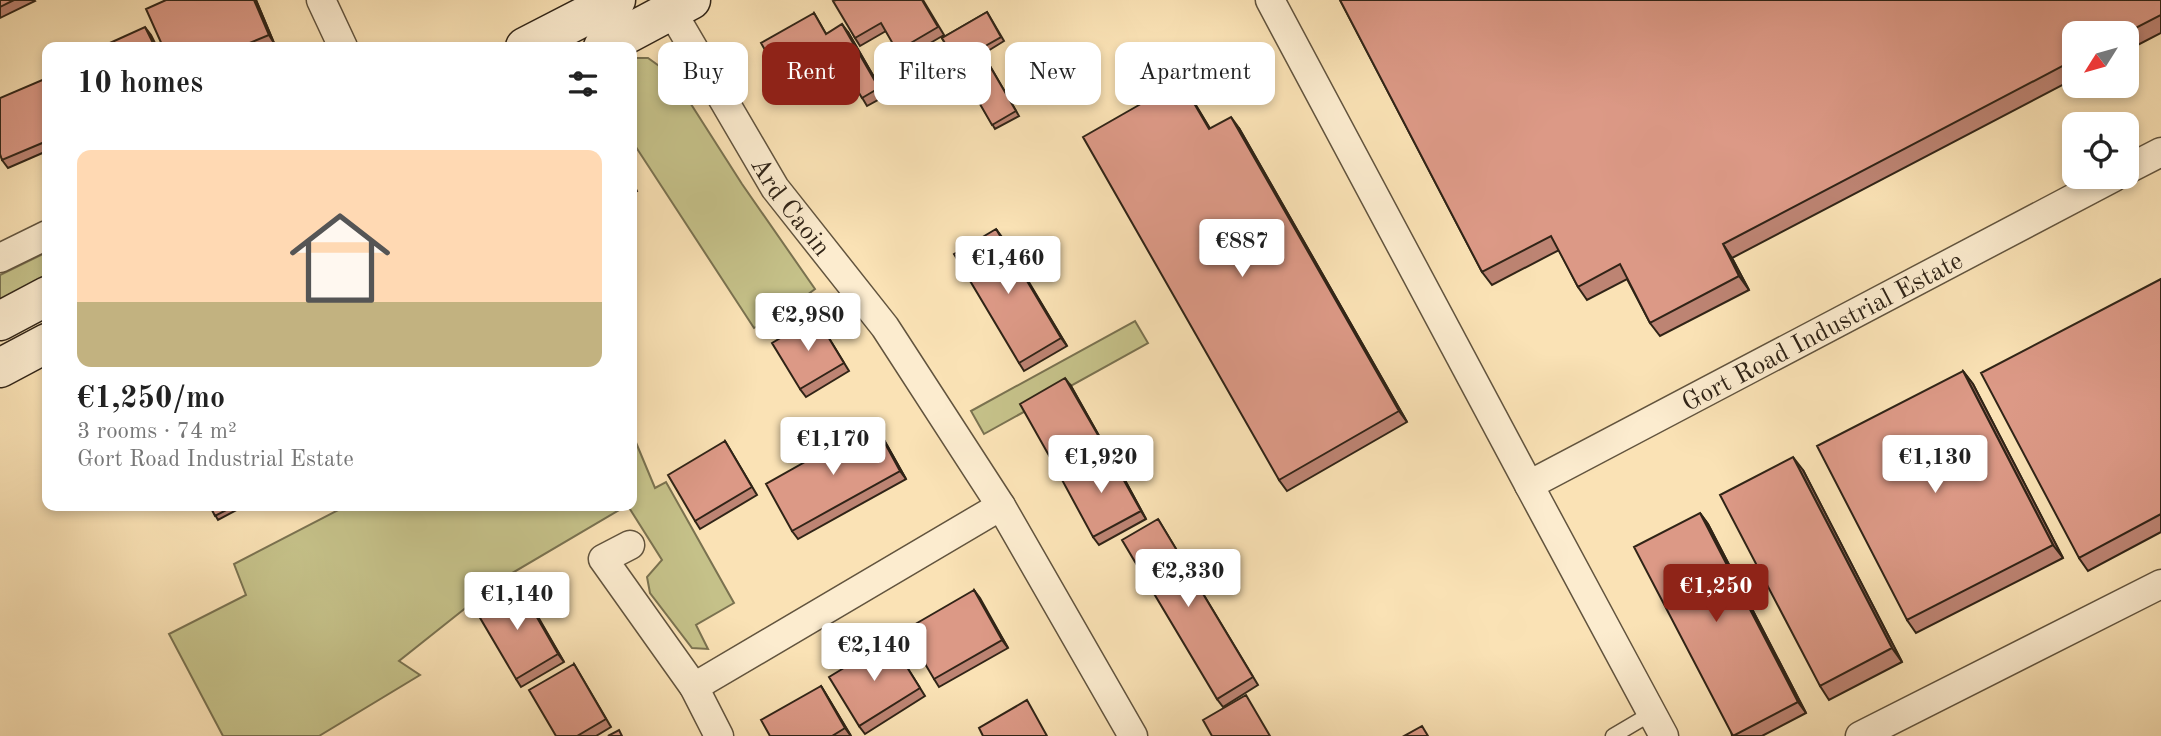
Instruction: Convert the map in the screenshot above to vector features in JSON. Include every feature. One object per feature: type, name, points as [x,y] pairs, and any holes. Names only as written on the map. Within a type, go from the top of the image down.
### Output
[{"type":"main road","points":[[535,42],[616,0]]},
{"type":"main road","points":[[611,42],[676,4]]},
{"type":"main road","points":[[0,321],[42,299]]},
{"type":"main road","points":[[0,368],[42,346]]},
{"type":"street","points":[[321,0],[341,42]]},
{"type":"street","points":[[1270,0],[1658,725]]},
{"type":"street","name":"Ard Caoin","points":[[676,4],[775,188],[885,327],[1001,506],[1133,736]]},
{"type":"street","points":[[2139,163],[2161,152]]},
{"type":"street","name":"Gort Road Industrial Estate","points":[[1529,485],[2091,189]]},
{"type":"street","points":[[0,258],[42,237]]},
{"type":"street","points":[[694,687],[1001,506]]},
{"type":"street","points":[[630,545],[603,559],[694,687],[719,736]]},
{"type":"street","points":[[1860,736],[2161,584]]},
{"type":"lane","points":[[1613,736],[1658,725]]},
{"type":"shaded area","points":[[637,58],[648,58],[658,65],[658,105],[692,105],[742,184],[815,289],[754,328],[637,149]]},
{"type":"shaded area","points":[[42,254],[42,287],[0,309],[0,275]]},
{"type":"shaded area","points":[[1135,321],[1148,343],[984,434],[971,411]]},
{"type":"shaded area","points":[[637,445],[655,488],[666,482],[734,603],[696,625],[708,649],[692,648],[650,593],[647,577],[662,560],[631,511],[637,511]]},
{"type":"shaded area","points":[[336,511],[618,511],[502,579],[399,661],[420,675],[319,736],[223,736],[169,634],[246,595],[234,564]]},
{"type":"building","points":[[0,0],[14,0],[0,7]]},
{"type":"building","points":[[166,0],[254,0],[269,35],[252,42],[161,42],[146,9]]},
{"type":"building","points":[[922,0],[938,27],[912,42],[892,42],[881,23],[855,38],[833,1]]},
{"type":"building","points":[[1340,0],[2161,0],[2161,15],[2139,26],[2139,21],[2062,21],[2062,66],[1723,244],[1739,276],[1650,323],[1620,264],[1578,287],[1551,236],[1482,272]]},
{"type":"building","points":[[987,12],[1001,37],[991,43],[944,42],[942,38]]},
{"type":"building","points":[[814,13],[826,34],[842,24],[852,42],[763,42]]},
{"type":"building","points":[[145,27],[152,42],[112,42]]},
{"type":"building","points":[[860,55],[874,79],[874,91],[862,98]]},
{"type":"building","points":[[991,68],[1005,92],[1005,105],[1013,105],[1016,111],[992,125],[981,105],[991,105]]},
{"type":"building","points":[[42,80],[42,143],[2,160],[0,154],[0,98]]},
{"type":"building","points":[[1139,105],[1195,105],[1209,129],[1231,117],[1399,411],[1279,480],[1083,137]]},
{"type":"building","points":[[996,229],[1061,338],[1019,363],[954,254]]},
{"type":"building","points":[[2161,279],[2161,514],[2079,558],[1981,373]]},
{"type":"building","points":[[816,317],[844,363],[800,389],[772,343]]},
{"type":"building","points":[[1963,371],[2053,545],[1907,620],[1817,446]]},
{"type":"building","points":[[1065,378],[1102,442],[1056,468],[1020,404]]},
{"type":"building","points":[[874,423],[900,471],[792,531],[766,484]]},
{"type":"building","points":[[725,441],[752,487],[695,521],[668,475]]},
{"type":"building","points":[[1108,452],[1141,511],[1093,537],[1061,478]]},
{"type":"building","points":[[1793,457],[1892,648],[1820,686],[1720,495]]},
{"type":"building","points":[[1700,513],[1798,702],[1733,736],[1634,547]]},
{"type":"building","points":[[1158,519],[1253,677],[1217,699],[1122,540]]},
{"type":"building","points":[[519,586],[558,654],[516,679],[476,611]]},
{"type":"building","points":[[974,590],[1002,640],[934,679],[905,630]]},
{"type":"building","points":[[890,640],[920,688],[859,726],[829,677]]},
{"type":"building","points":[[574,664],[606,719],[577,736],[556,736],[529,690]]},
{"type":"building","points":[[821,686],[845,728],[832,736],[770,736],[761,720]]},
{"type":"building","points":[[1246,695],[1270,736],[1212,736],[1203,720]]},
{"type":"building","points":[[1027,700],[1047,736],[983,736],[979,728]]},
{"type":"building","points":[[1422,726],[1428,736],[1404,736]]},
{"type":"building","points":[[619,730],[622,736],[608,736]]}]
